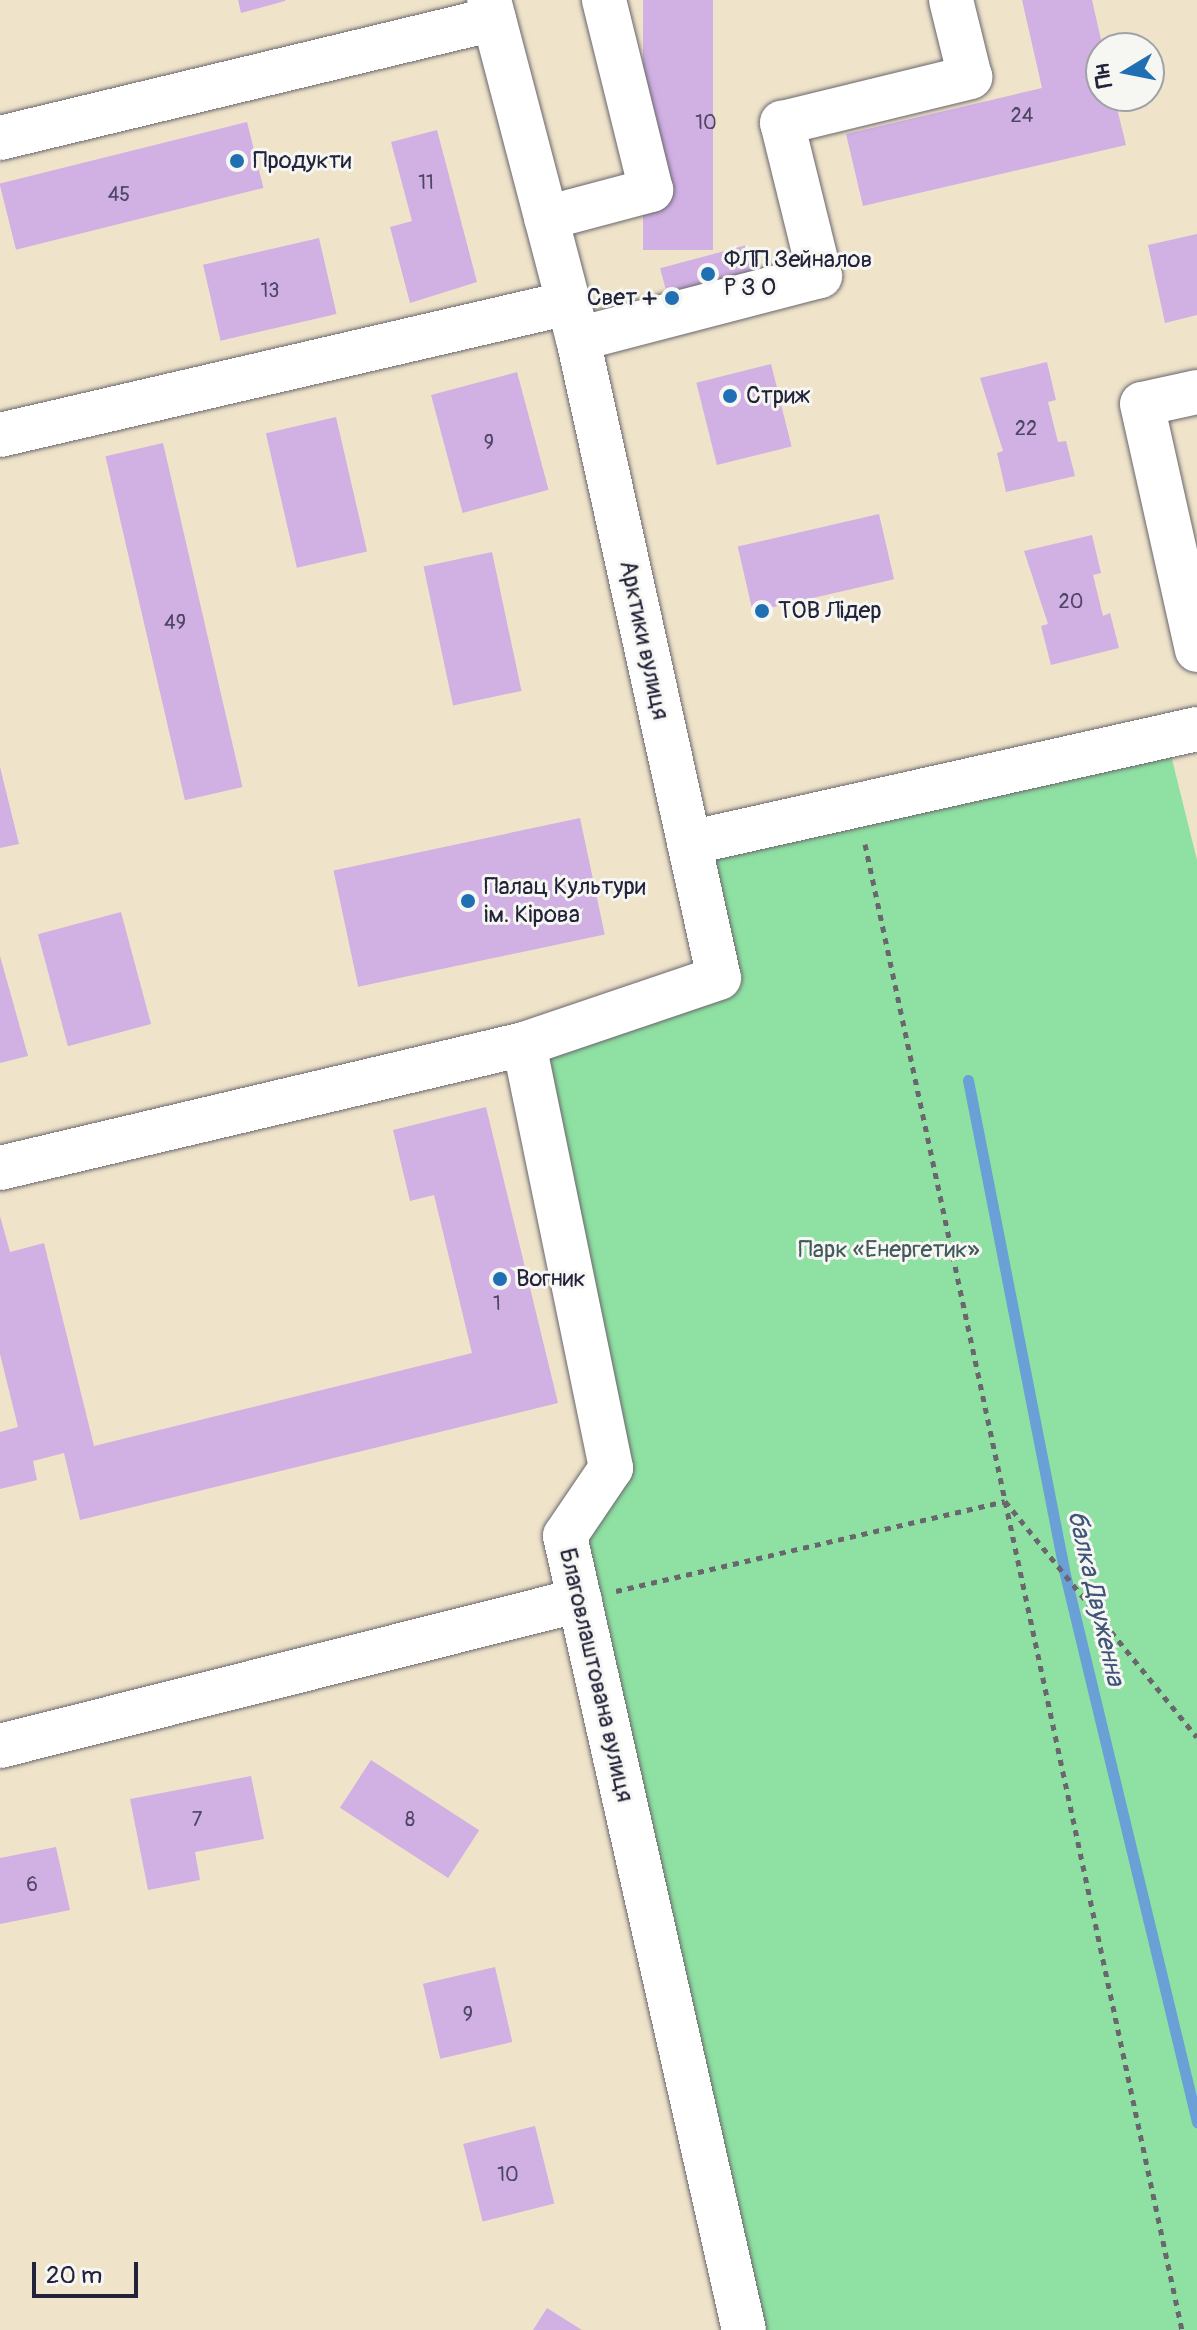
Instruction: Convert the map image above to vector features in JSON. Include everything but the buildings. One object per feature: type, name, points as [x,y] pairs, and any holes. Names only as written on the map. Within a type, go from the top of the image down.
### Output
[{"type":"street","points":[[546,218],[651,190],[604,0]]},
{"type":"street","points":[[0,435],[573,321],[820,276],[782,123],[970,77],[951,0]]},
{"type":"street","points":[[0,138],[491,9]]},
{"type":"street","name":"Арктики вулиця","points":[[491,9],[573,321],[719,978],[524,1044]]},
{"type":"street","points":[[1197,392],[1142,404],[1197,650]]},
{"type":"street","points":[[689,843],[1197,729]]},
{"type":"street","points":[[0,1168],[524,1044]]},
{"type":"street","name":"Благовлаштована вулиця","points":[[524,1044],[611,1468],[565,1536],[744,2330]]},
{"type":"street","points":[[0,1746],[580,1600]]},
{"type":"path","points":[[857,805],[1182,2330]]},
{"type":"path","points":[[580,1600],[1005,1501]]},
{"type":"path","points":[[1005,1501],[1197,1737]]},
{"type":"green space","name":"Парк «Енергетик»","points":[[1168,743],[1197,860],[1197,2330],[761,2330],[578,1539],[620,1473],[535,1051],[729,984],[703,858]]},
{"type":"waterway","name":"балка Двуженна","points":[[968,1080],[1064,1570],[1197,2122]]},
{"type":"place","name":"Продукти","points":[[237,161]]},
{"type":"place","name":"ФЛП Зейналов Р З О","points":[[708,274]]},
{"type":"place","name":"Свет +","points":[[672,298]]},
{"type":"place","name":"Стриж","points":[[730,396]]},
{"type":"place","name":"ТОВ Лідер","points":[[762,611]]},
{"type":"place","name":"Палац Культури ім. Кірова","points":[[468,901]]},
{"type":"place","name":"Вогник","points":[[500,1279]]}]
